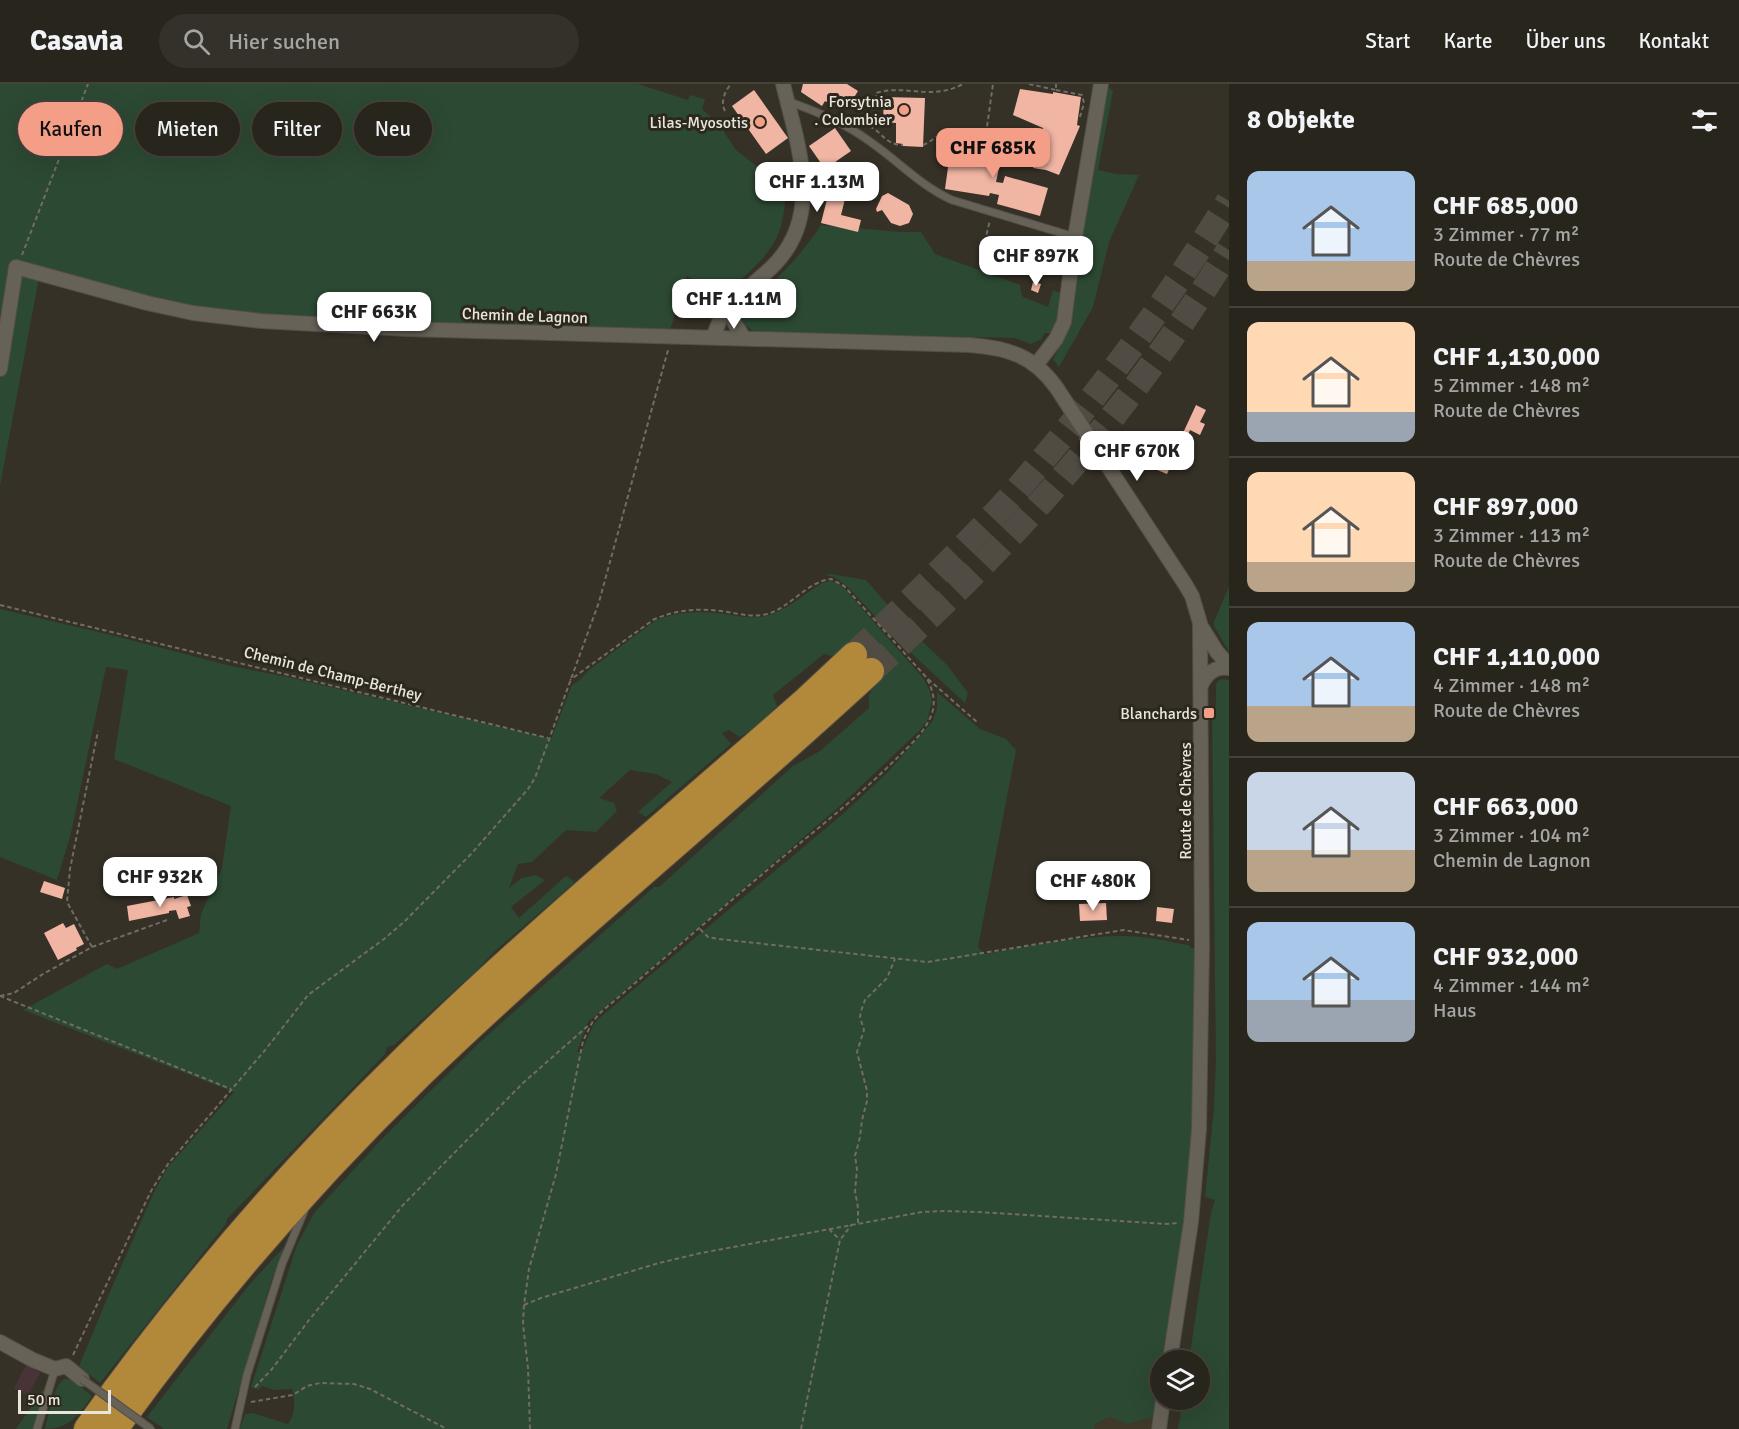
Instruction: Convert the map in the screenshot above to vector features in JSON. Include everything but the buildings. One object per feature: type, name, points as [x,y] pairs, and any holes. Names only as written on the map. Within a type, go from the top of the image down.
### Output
[{"type":"highway","points":[[87,1429],[160,1330],[207,1272],[293,1172],[402,1060],[493,975],[762,739],[863,663],[810,727],[520,981],[420,1075],[319,1177],[218,1295],[115,1429]]},
{"type":"street","points":[[713,337],[723,313],[775,264],[791,244],[797,232],[801,210],[802,170],[783,84]]},
{"type":"street","points":[[1036,365],[1056,339],[1064,322],[1075,237],[1101,84]]},
{"type":"street","name":"Chemin de Lagnon","points":[[16,267],[170,308],[261,321],[407,329],[987,346],[1008,351],[1036,365]]},
{"type":"street","points":[[0,369],[16,267]]},
{"type":"street","points":[[729,306],[735,324],[744,338]]},
{"type":"street","name":"Route de Chèvres","points":[[1036,365],[1056,387],[1185,584],[1192,596],[1200,623],[1202,942],[1199,1129],[1191,1222],[1172,1350]]},
{"type":"street","points":[[1200,623],[1217,652],[1229,666]]},
{"type":"street","points":[[1201,685],[1205,677],[1215,669],[1229,666]]},
{"type":"street","points":[[0,1342],[33,1360],[61,1368],[82,1379]]},
{"type":"street","points":[[1159,1429],[1162,1410]]},
{"type":"lane","points":[[787,101],[844,124],[942,196],[1075,237]]},
{"type":"lane","points":[[235,1429],[247,1375],[282,1264],[319,1177]]},
{"type":"lane","points":[[38,1429],[61,1368]]},
{"type":"lane","points":[[82,1379],[151,1429]]},
{"type":"path","points":[[16,267],[88,84]]},
{"type":"path","points":[[725,111],[723,108],[725,93],[731,84]]},
{"type":"path","points":[[876,100],[876,93],[888,88],[933,92],[949,90],[963,84]]},
{"type":"path","points":[[923,145],[942,133],[952,130],[986,134],[993,84]]},
{"type":"path","points":[[1029,84],[1082,95],[1084,104],[1080,117]]},
{"type":"path","points":[[1056,84],[1056,90]]},
{"type":"path","points":[[984,249],[991,215]]},
{"type":"path","points":[[1037,268],[1045,238]]},
{"type":"path","points":[[61,1368],[155,1184],[168,1164],[266,1049],[308,995],[404,922],[472,853],[528,789],[539,770],[599,602],[672,336]]},
{"type":"path","points":[[570,680],[661,616],[693,610],[764,615],[782,607],[814,585],[831,579],[844,586],[926,677],[977,722]]},
{"type":"path","name":"Chemin de Champ-Berthey","points":[[0,605],[549,738]]},
{"type":"path","points":[[241,1402],[272,1369],[403,1205],[523,1083],[700,929],[850,803],[925,728],[932,715],[934,701],[931,686],[926,677]]},
{"type":"path","points":[[92,947],[67,903],[70,869],[98,731]]},
{"type":"path","points":[[0,996],[14,993],[92,947],[167,921]]},
{"type":"path","points":[[700,929],[708,937],[719,939],[928,962],[1123,930],[1202,942]]},
{"type":"path","points":[[858,1223],[855,1156],[867,1101],[867,1091],[857,1052],[864,1030],[860,1017],[865,1000],[887,978],[895,959]]},
{"type":"path","points":[[0,996],[231,1089]]},
{"type":"path","points":[[530,1429],[528,1368],[523,1324],[529,1269],[556,1174],[583,1041],[593,1021]]},
{"type":"path","points":[[524,1305],[659,1263],[701,1253],[922,1212],[943,1211],[1167,1224],[1191,1222]]},
{"type":"path","points":[[801,1429],[840,1240],[852,1224]]},
{"type":"path","points":[[828,1229],[840,1240]]},
{"type":"path","points":[[254,1402],[293,1395],[307,1386],[320,1383],[354,1384],[370,1389],[447,1429]]},
{"type":"shaded area","points":[[26,1365],[40,1373],[28,1396],[14,1388]]},
{"type":"shaded area","points":[[1109,1417],[1128,1424],[1153,1417],[1151,1429],[1094,1429],[1094,1425]]},
{"type":"green space","points":[[0,84],[638,84],[688,100],[690,95],[705,99],[702,109],[718,123],[736,150],[759,168],[788,178],[780,231],[769,251],[735,286],[722,295],[687,276],[670,330],[408,323],[262,316],[191,306],[118,289],[41,267],[0,486]]},
{"type":"green space","points":[[1107,86],[1113,91],[1098,170],[1139,175],[1109,242],[1093,307],[1059,367],[1053,359],[1073,316],[1078,255]]},
{"type":"green space","points":[[821,225],[921,232],[935,254],[1020,285],[1023,297],[1048,307],[1053,290],[1062,294],[1061,313],[1053,333],[1045,333],[1042,339],[1031,344],[1015,338],[754,332],[742,326],[738,312],[783,272]]},
{"type":"green space","points":[[825,575],[866,580],[905,625],[947,665],[968,693],[965,703],[896,639],[847,586],[834,577]]},
{"type":"green space","points":[[830,581],[844,588],[923,678],[930,691],[932,702],[927,721],[840,806],[588,1022],[577,1052],[581,1052],[597,1020],[844,813],[888,772],[932,722],[937,709],[937,692],[980,729],[1006,739],[1016,750],[978,947],[985,954],[1068,940],[1119,936],[1136,936],[1197,948],[1194,1130],[1187,1211],[1164,1350],[1150,1350],[1150,1410],[1154,1410],[1153,1417],[1128,1424],[1109,1417],[1094,1425],[1094,1429],[240,1429],[245,1414],[252,1413],[288,1424],[294,1411],[292,1389],[275,1390],[262,1386],[258,1390],[251,1387],[297,1245],[314,1213],[379,1142],[480,1042],[654,887],[659,887],[793,766],[820,751],[869,708],[869,695],[877,681],[840,652],[831,656],[824,654],[773,695],[777,706],[753,729],[740,737],[729,730],[722,733],[731,744],[646,817],[638,812],[672,782],[656,774],[630,770],[599,798],[614,803],[617,811],[596,832],[566,830],[532,862],[518,864],[509,888],[522,878],[536,875],[545,880],[511,907],[519,918],[566,876],[575,882],[496,950],[474,973],[394,1045],[387,1047],[385,1054],[227,1219],[226,1224],[100,1383],[79,1366],[154,1192],[168,1167],[234,1092],[23,1010],[107,964],[117,969],[199,933],[201,914],[222,868],[231,806],[114,759],[128,670],[106,667],[71,833],[57,880],[0,857],[0,609],[231,666],[292,678],[551,739],[572,685],[655,621],[671,615],[698,612],[750,617],[766,616],[787,606],[822,583]]},
{"type":"green space","points":[[1229,587],[1229,652],[1213,624]]},
{"type":"green space","points":[[1229,680],[1229,1429],[1178,1429],[1181,1410],[1210,1410],[1210,1350],[1190,1350],[1211,1213],[1215,1200],[1205,1197],[1214,1108],[1216,1060],[1212,716],[1216,705],[1218,681]]},
{"type":"green space","points":[[283,1248],[227,1429],[164,1429],[147,1417],[249,1285]]},
{"type":"green space","points":[[64,1379],[72,1380],[92,1396],[73,1420],[61,1427],[45,1429],[54,1395]]},
{"type":"green space","points":[[44,1388],[33,1429],[16,1429]]},
{"type":"tunnel","points":[[854,655],[933,579],[1008,500],[1068,429],[1152,318],[1229,201]]},
{"type":"tunnel","points":[[871,671],[986,561],[1085,451],[1175,333],[1229,250]]},
{"type":"place","name":"Forsytnia . Colombier","points":[[904,110]]},
{"type":"place","name":"Lilas-Myosotis","points":[[760,122]]},
{"type":"place","name":"Blanchards","points":[[1209,713]]}]
